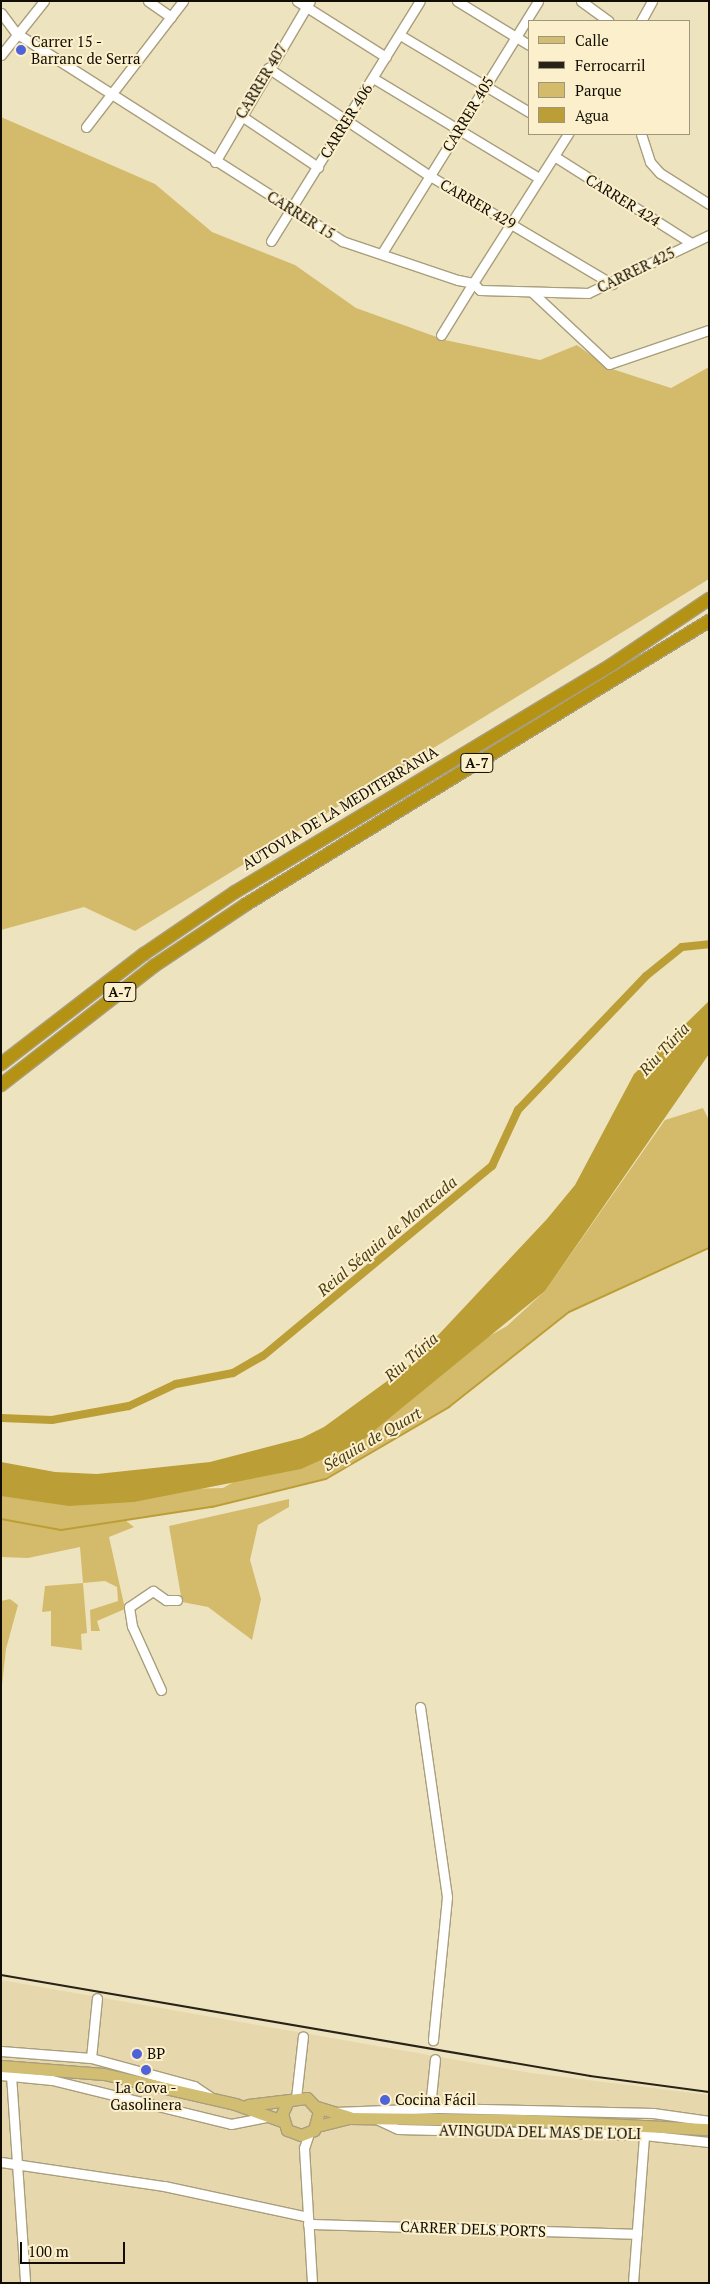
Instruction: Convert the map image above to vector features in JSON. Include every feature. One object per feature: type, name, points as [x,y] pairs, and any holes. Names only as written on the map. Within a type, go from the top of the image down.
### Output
[{"type":"highway","name":"AUTOVIA DE LA MEDITERRÀNIA","points":[[1,1064],[136,960],[235,892],[611,665],[709,599]]},
{"type":"highway","name":"AUTOVIA DE LA MEDITERRÀNIA","points":[[1,1085],[147,972],[245,904],[709,621]]},
{"type":"main road","points":[[1,2066],[104,2074],[235,2104],[282,2121],[296,2134],[349,2118],[598,2122],[709,2129]]},
{"type":"main road","points":[[235,2104],[296,2100],[349,2118]]},
{"type":"main road","points":[[282,2121],[296,2100]]},
{"type":"main road","points":[[313,2129],[317,2107]]},
{"type":"street","points":[[1,55],[16,32],[44,1]]},
{"type":"street","points":[[148,1],[171,16]]},
{"type":"street","points":[[86,127],[110,93],[183,1]]},
{"type":"street","points":[[297,1],[308,4],[386,57]]},
{"type":"street","name":"CARRER 406","points":[[271,241],[420,1]]},
{"type":"street","points":[[457,1],[528,44]]},
{"type":"street","name":"CARRER 405","points":[[382,253],[538,1]]},
{"type":"street","points":[[582,1],[608,20]]},
{"type":"street","points":[[642,20],[652,1]]},
{"type":"street","name":"CARRER 407","points":[[215,162],[240,115],[308,4]]},
{"type":"street","name":"CARRER 15","points":[[1,13],[16,32],[215,162],[342,241],[473,283]]},
{"type":"street","points":[[400,35],[528,111]]},
{"type":"street","name":"CARRER 429","points":[[268,68],[345,122],[430,176],[612,284]]},
{"type":"street","points":[[373,78],[539,178]]},
{"type":"street","points":[[240,115],[318,167]]},
{"type":"street","points":[[441,334],[566,135]]},
{"type":"street","points":[[642,135],[650,162],[660,173],[709,204]]},
{"type":"street","name":"CARRER 424","points":[[554,156],[691,243]]},
{"type":"street","name":"CARRER 425","points":[[473,283],[480,290],[572,296],[612,284],[709,235]]},
{"type":"street","points":[[533,293],[609,364],[709,330]]},
{"type":"street","points":[[161,1690],[132,1626],[129,1608],[153,1591],[166,1600],[178,1600]]},
{"type":"street","points":[[420,1707],[447,1897],[433,2040]]},
{"type":"street","points":[[91,2058],[97,1998]]},
{"type":"street","points":[[296,2100],[300,2084],[303,2036]]},
{"type":"street","points":[[1,2052],[91,2058],[194,2086],[213,2099]]},
{"type":"street","points":[[430,2108],[435,2059]]},
{"type":"street","points":[[1,2075],[52,2080],[231,2124],[269,2116]]},
{"type":"street","points":[[12,2075],[25,2283]]},
{"type":"street","name":"AVINGUDA DEL MAS DE L'OLI","points":[[332,2112],[430,2108],[653,2113],[709,2121]]},
{"type":"street","name":"AVINGUDA DEL MAS DE L'OLI","points":[[373,2118],[398,2129],[644,2135],[709,2142]]},
{"type":"street","points":[[304,2148],[313,2129]]},
{"type":"street","points":[[296,2134],[304,2148],[312,2283]]},
{"type":"street","points":[[633,2283],[644,2135]]},
{"type":"street","name":"CARRER DELS PORTS","points":[[1,2162],[17,2162],[164,2186],[308,2220],[637,2234]]},
{"type":"shaded area","points":[[1,1980],[531,2073],[709,2095],[709,2283],[1,2283]]},
{"type":"green space","points":[[1,117],[155,184],[212,232],[295,265],[356,308],[445,340],[540,360],[577,345],[609,368],[671,388],[709,367],[709,579],[135,931],[84,907],[1,930]]},
{"type":"green space","points":[[703,1108],[709,1120],[709,1248],[569,1312],[449,1407],[326,1479],[212,1507],[125,1520],[134,1527],[109,1537],[125,1609],[97,1621],[100,1631],[91,1631],[90,1610],[118,1601],[117,1587],[105,1581],[83,1583],[80,1547],[28,1558],[1,1557],[1,1494],[223,1488],[507,1326],[545,1291],[665,1120]]},
{"type":"green space","points":[[289,1499],[289,1507],[258,1525],[250,1560],[261,1599],[252,1640],[208,1607],[182,1602],[169,1526]]},
{"type":"green space","points":[[83,1583],[87,1633],[81,1634],[82,1650],[51,1646],[51,1611],[42,1612],[45,1586]]},
{"type":"green space","points":[[10,1599],[18,1605],[6,1649],[1,1694],[1,1601]]},
{"type":"water","name":"Riu Túria","points":[[709,1001],[709,1054],[545,1291],[359,1443],[301,1469],[134,1502],[69,1506],[1,1496],[1,1462],[55,1472],[97,1474],[210,1462],[302,1438],[324,1427],[412,1363],[547,1219],[575,1185],[634,1074]]},
{"type":"waterway","name":"Reial Séquia de Montcada","points":[[1,1418],[52,1420],[129,1406],[176,1384],[233,1373],[263,1356],[492,1166],[518,1110],[646,976],[682,947],[709,944]]},
{"type":"waterway","name":"Séquia de Quart","points":[[1,1519],[61,1530],[212,1507],[326,1479],[449,1407],[569,1312],[709,1248]]},
{"type":"railway","points":[[1,1975],[590,2076],[709,2092]]},
{"type":"place","name":"Carrer 15 - Barranc de Serra","points":[[21,50]]},
{"type":"place","name":"BP","points":[[137,2054]]},
{"type":"place","name":"La Cova - Gasolinera","points":[[146,2070]]},
{"type":"place","name":"Cocina Fácil","points":[[385,2100]]}]
